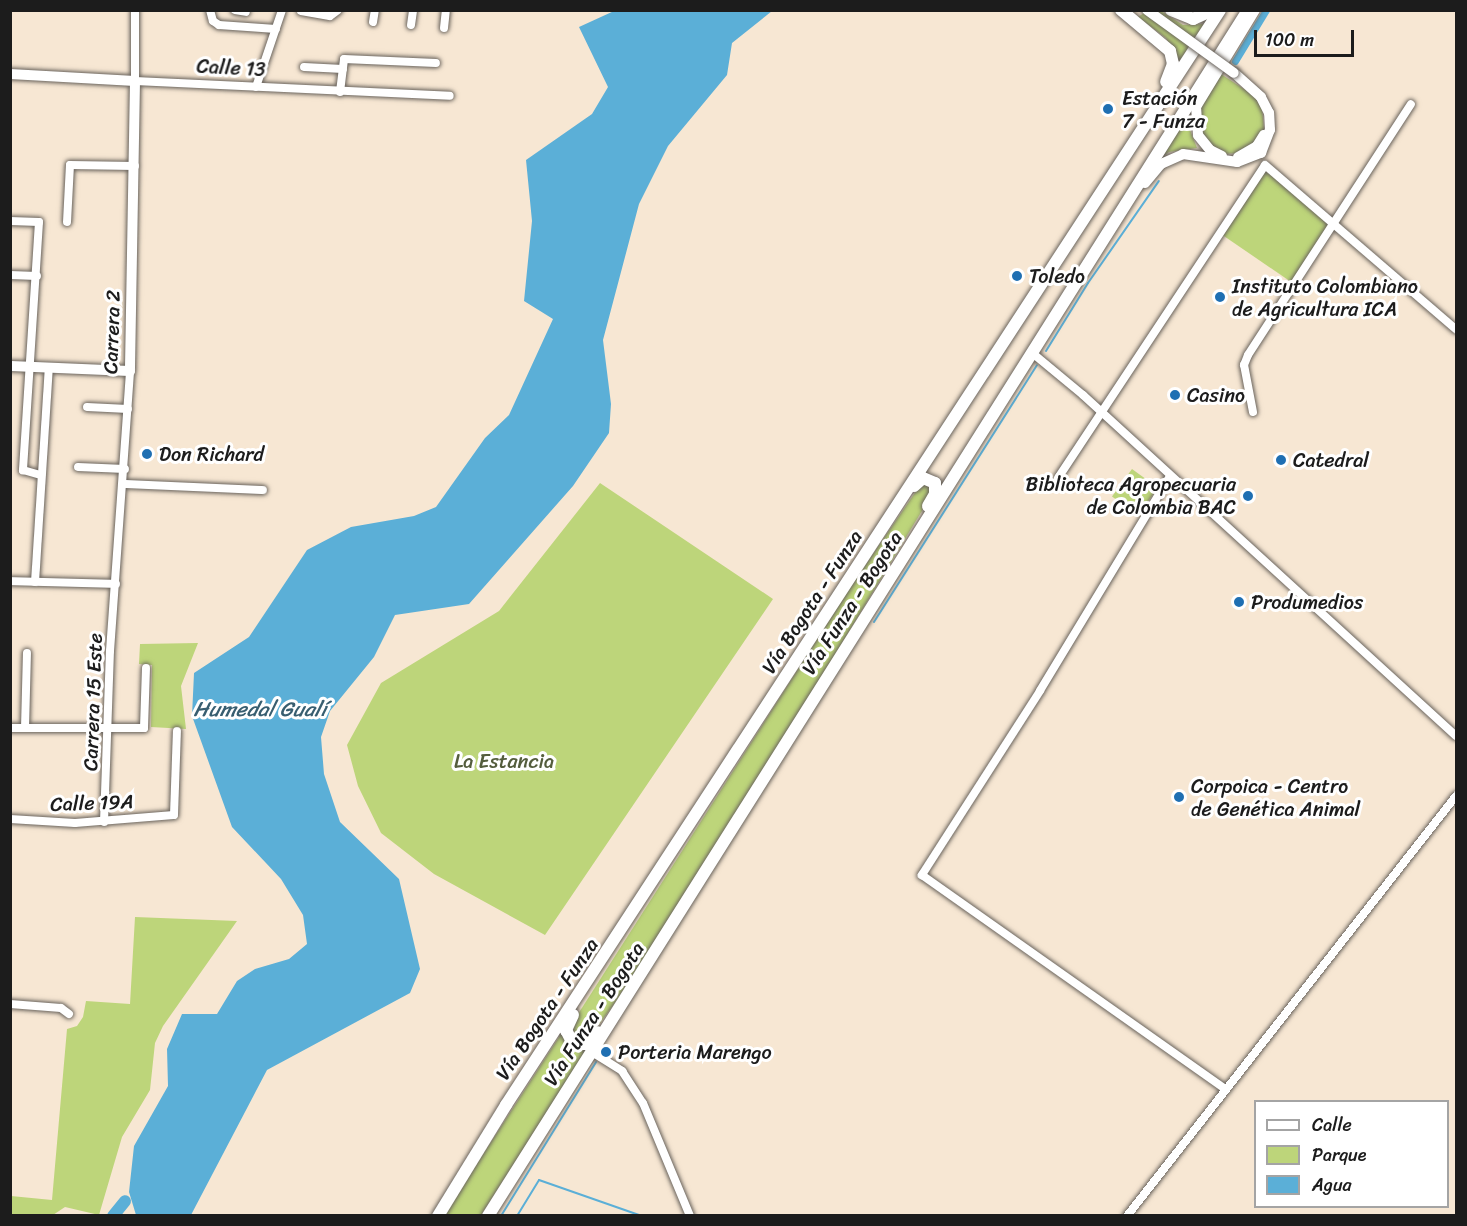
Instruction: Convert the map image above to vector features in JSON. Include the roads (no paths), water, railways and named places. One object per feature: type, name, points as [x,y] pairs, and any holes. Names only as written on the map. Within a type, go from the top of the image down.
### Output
[{"type":"main road","points":[[1123,11],[1140,10]]},
{"type":"main road","points":[[1172,10],[1193,19],[1214,10]]},
{"type":"main road","name":"Vía Bogota - Funza","points":[[438,1215],[506,1105],[1220,10]]},
{"type":"main road","name":"Vía Funza - Bogota","points":[[488,1215],[678,918],[792,730],[874,607],[1031,352],[1248,10]]},
{"type":"main road","points":[[1123,11],[1159,39],[1172,57],[1170,74],[1140,133]]},
{"type":"main road","points":[[852,575],[917,481],[929,478],[935,483],[935,494],[886,573],[874,607]]},
{"type":"main road","points":[[642,899],[625,934],[567,1024],[568,1035],[578,1044],[595,1037],[678,918]]},
{"type":"street","points":[[135,10],[135,81]]},
{"type":"street","points":[[210,10],[212,19],[219,25],[276,29]]},
{"type":"street","points":[[235,10],[246,12]]},
{"type":"street","points":[[256,87],[282,10]]},
{"type":"street","points":[[301,11],[330,15],[338,10]]},
{"type":"street","points":[[373,22],[375,10]]},
{"type":"street","points":[[411,26],[413,10]]},
{"type":"street","points":[[444,28],[446,10]]},
{"type":"street","points":[[1089,261],[1161,164],[1183,154],[1247,161],[1261,153],[1271,122],[1261,97],[1234,73],[1147,10]]},
{"type":"street","points":[[1255,10],[1198,101],[1195,125],[1210,150],[1218,155],[1238,157],[1257,146],[1271,122]]},
{"type":"street","points":[[340,92],[344,59],[436,63]]},
{"type":"street","points":[[304,67],[343,69]]},
{"type":"street","name":"Calle 13","points":[[10,74],[450,96]]},
{"type":"street","name":"Carrera 2","points":[[116,584],[130,370],[135,81]]},
{"type":"street","points":[[1253,412],[1245,360],[1411,104]]},
{"type":"street","points":[[67,222],[70,165],[135,166]]},
{"type":"street","points":[[1058,478],[1260,168],[1269,166],[1456,329]]},
{"type":"street","points":[[10,221],[39,222],[23,472],[41,475]]},
{"type":"street","points":[[10,275],[37,276]]},
{"type":"street","points":[[1031,352],[1101,412],[1456,736]]},
{"type":"street","points":[[10,366],[130,370]]},
{"type":"street","points":[[35,582],[49,367]]},
{"type":"street","points":[[87,407],[128,409]]},
{"type":"street","points":[[78,467],[125,469]]},
{"type":"street","points":[[1170,476],[1052,672],[922,875],[1225,1089]]},
{"type":"street","points":[[124,484],[263,490]]},
{"type":"street","points":[[10,581],[116,584]]},
{"type":"street","name":"Carrera 15 Este","points":[[104,822],[116,584]]},
{"type":"street","points":[[25,728],[27,653]]},
{"type":"street","points":[[10,728],[144,728],[146,668]]},
{"type":"street","name":"Calle 19A","points":[[10,819],[104,822],[174,815],[177,731]]},
{"type":"street","points":[[1127,1215],[1456,796]]},
{"type":"street","points":[[10,1004],[62,1008],[69,1014]]},
{"type":"street","points":[[592,1052],[622,1071],[643,1103],[690,1215]]},
{"type":"water","name":"Humedal Gualí","points":[[614,11],[772,11],[732,43],[727,75],[668,146],[639,204],[603,340],[611,404],[609,433],[573,486],[469,604],[395,615],[374,657],[330,711],[321,737],[324,774],[340,822],[399,879],[420,969],[410,993],[267,1070],[191,1215],[136,1215],[129,1192],[134,1146],[168,1086],[167,1049],[182,1014],[217,1014],[237,981],[255,969],[289,959],[307,944],[303,915],[281,879],[232,827],[192,716],[194,673],[249,637],[307,550],[351,527],[414,516],[436,507],[485,438],[509,415],[553,319],[524,301],[532,221],[526,160],[592,114],[608,87],[579,27]]},
{"type":"waterway","points":[[1235,61],[1266,10]]},
{"type":"waterway","points":[[1046,351],[1088,283],[1159,181]]},
{"type":"waterway","points":[[874,622],[1037,365]]},
{"type":"waterway","points":[[501,1216],[596,1062]]},
{"type":"waterway","points":[[517,1216],[539,1180],[642,1216]]},
{"type":"waterway","points":[[113,1216],[125,1201]]},
{"type":"place","name":"Estación 7 - Funza","points":[[1108,109]]},
{"type":"place","name":"Toledo","points":[[1017,276]]},
{"type":"place","name":"Instituto Colombiano de Agricultura ICA","points":[[1220,297]]},
{"type":"place","name":"Casino","points":[[1175,395]]},
{"type":"place","name":"Don Richard","points":[[147,454]]},
{"type":"place","name":"Catedral","points":[[1281,460]]},
{"type":"place","name":"Biblioteca Agropecuaria de Colombia BAC","points":[[1248,496]]},
{"type":"place","name":"Produmedios","points":[[1239,602]]},
{"type":"place","name":"Corpoica - Centro de Genética Animal","points":[[1179,797]]},
{"type":"place","name":"Porteria Marengo","points":[[606,1052]]},
{"type":"park label","name":"La Estancia","points":[[504,761]]}]
